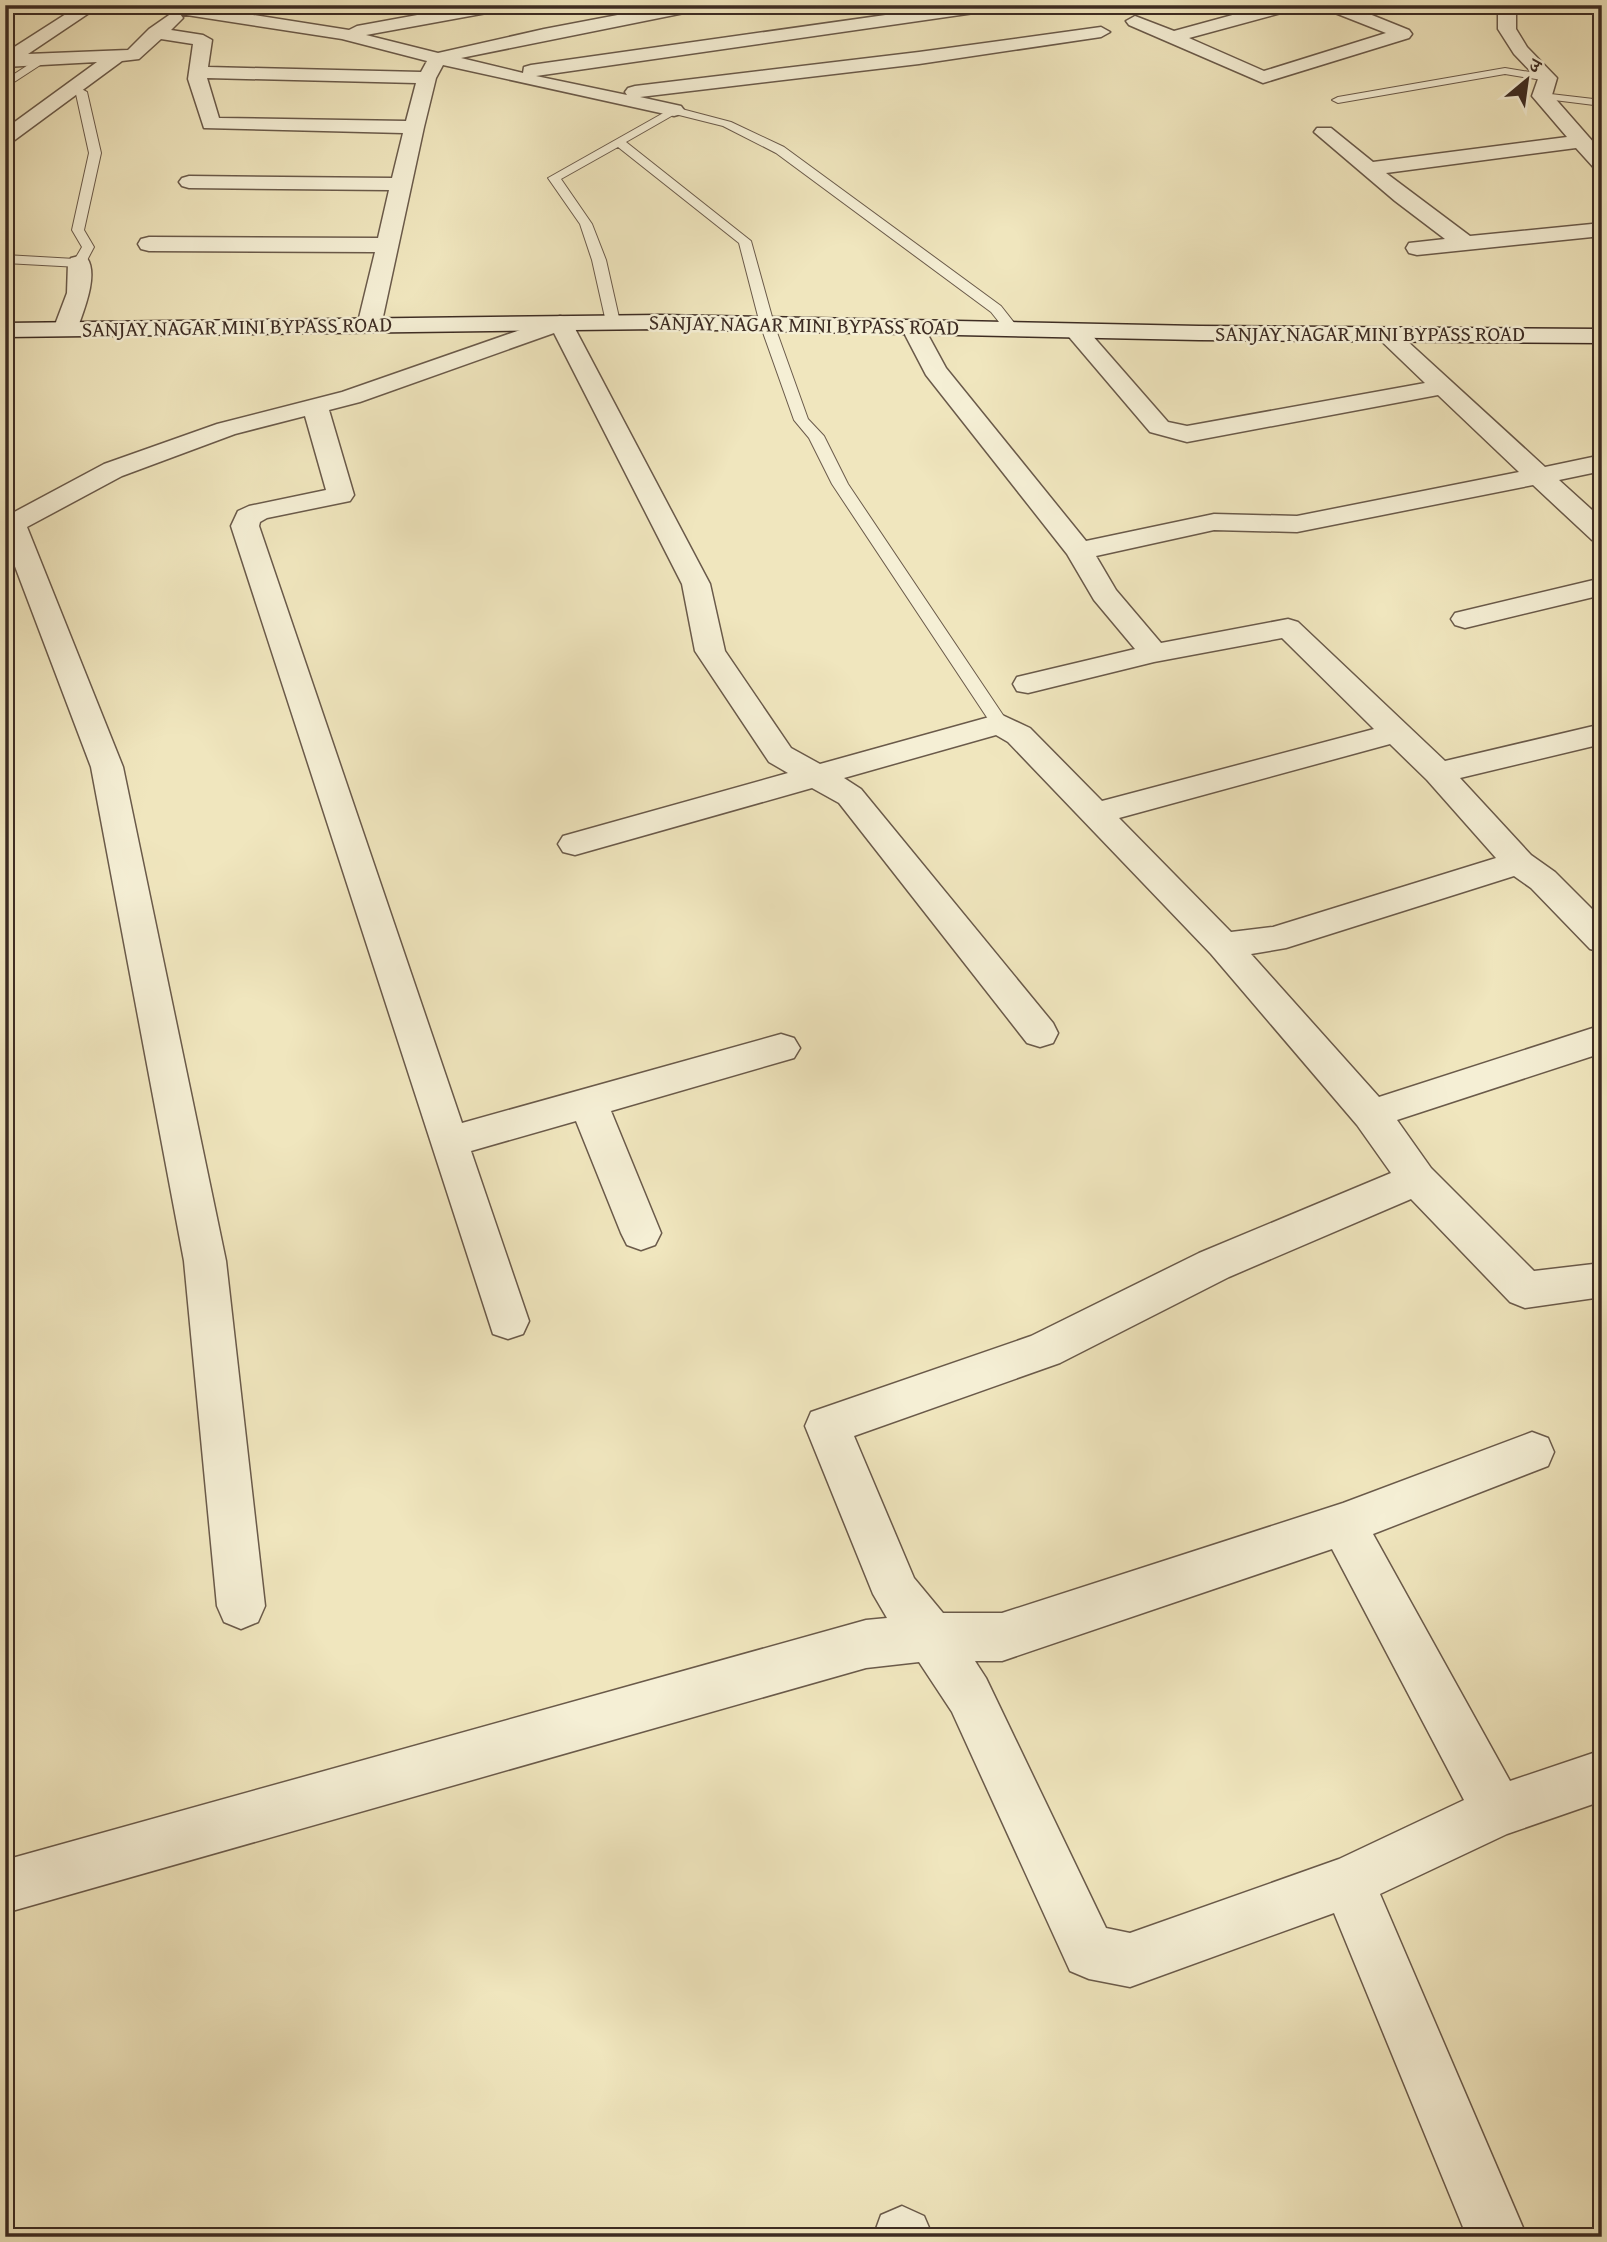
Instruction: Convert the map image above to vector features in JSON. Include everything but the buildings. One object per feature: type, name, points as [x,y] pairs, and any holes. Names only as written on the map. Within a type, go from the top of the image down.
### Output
[{"type":"street","points":[[5,9],[33,5]]},
{"type":"street","points":[[6,61],[92,5]]},
{"type":"street","points":[[149,5],[187,8],[342,34],[505,75],[674,110]]},
{"type":"street","points":[[6,61],[133,55],[155,33],[187,8],[221,5]]},
{"type":"street","points":[[369,326],[414,127],[427,78],[438,58],[544,34],[699,5]]},
{"type":"street","points":[[858,5],[919,58]]},
{"type":"street","points":[[505,75],[995,5]]},
{"type":"street","points":[[1173,37],[1290,5]]},
{"type":"street","points":[[1135,21],[1263,77],[1403,34],[1331,5]]},
{"type":"street","points":[[1507,5],[1507,29],[1580,141],[1602,165]]},
{"type":"street","points":[[342,34],[510,11],[544,34]]},
{"type":"street","points":[[608,96],[919,58],[1101,32]]},
{"type":"street","points":[[155,33],[202,40],[197,79],[211,124],[414,127]]},
{"type":"street","points":[[5,138],[116,57]]},
{"type":"street","points":[[198,72],[427,78]]},
{"type":"street","points":[[1324,132],[1465,243]]},
{"type":"street","points":[[1368,169],[1580,141]]},
{"type":"street","points":[[189,182],[401,184]]},
{"type":"street","points":[[1417,248],[1602,229]]},
{"type":"street","points":[[149,244],[387,245]]},
{"type":"street","points":[[65,330],[78,293],[79,263]]},
{"type":"street","name":"SANJAY NAGAR MINI BYPASS ROAD","points":[[5,330],[613,322],[1076,331],[1602,335]]},
{"type":"street","points":[[241,1606],[205,1261],[107,767],[9,527],[29,513],[113,470],[226,429],[351,397],[560,323],[696,584],[710,651],[780,755],[849,796],[1040,1033]]},
{"type":"street","points":[[913,327],[935,370],[1079,551],[1104,594],[1154,653]]},
{"type":"street","points":[[1076,331],[1158,427],[1187,434],[1443,387]]},
{"type":"street","points":[[1386,334],[1602,534]]},
{"type":"street","points":[[315,406],[341,495],[259,512],[248,517],[246,526],[508,1321]]},
{"type":"street","points":[[1079,551],[1214,522],[1297,524],[1602,463]]},
{"type":"street","points":[[1465,619],[1602,586]]},
{"type":"street","points":[[1028,684],[1154,653],[1288,628],[1438,772],[1519,863],[1543,880],[1602,940]]},
{"type":"street","points":[[575,844],[1000,724],[1019,735],[1223,945],[1371,1114],[1417,1179],[1525,1290],[1602,1280]]},
{"type":"street","points":[[1096,814],[1398,732]]},
{"type":"street","points":[[1438,772],[1602,734]]},
{"type":"street","points":[[1223,945],[1274,939],[1519,863]]},
{"type":"street","points":[[1371,1114],[1602,1039]]},
{"type":"street","points":[[449,1142],[781,1048]]},
{"type":"street","points":[[588,1102],[641,1233]]},
{"type":"street","points":[[1417,1179],[1214,1265],[1045,1350],[827,1426],[897,1594],[931,1637],[969,1695],[1089,1952],[1129,1960],[1348,1882],[1497,1811],[1602,1775]]},
{"type":"street","points":[[5,1888],[866,1644],[931,1637],[1002,1637],[1343,1524],[1532,1452]]},
{"type":"street","points":[[1343,1524],[1497,1811]]},
{"type":"street","points":[[1348,1882],[1497,2237]]},
{"type":"lane","points":[[5,85],[46,58]]},
{"type":"lane","points":[[1338,100],[1505,71],[1545,87],[1602,103]]},
{"type":"lane","points":[[5,259],[79,263],[88,247],[78,230],[95,153],[81,92],[72,88]]},
{"type":"lane","points":[[613,322],[599,260],[586,224],[554,178],[620,144],[674,110],[727,124],[780,150],[996,309],[1012,329]]},
{"type":"lane","points":[[620,144],[745,241],[767,324],[801,420],[816,436],[847,495],[1000,724]]}]
